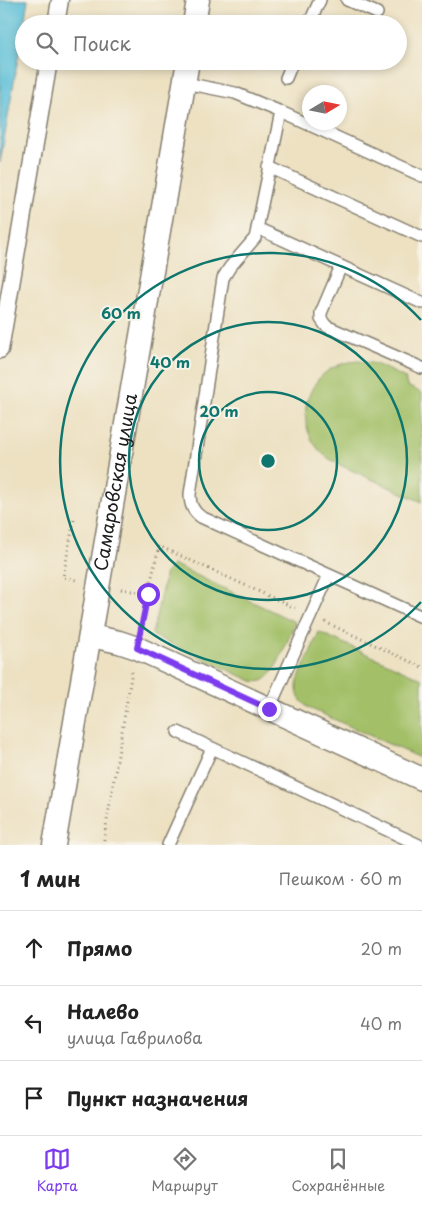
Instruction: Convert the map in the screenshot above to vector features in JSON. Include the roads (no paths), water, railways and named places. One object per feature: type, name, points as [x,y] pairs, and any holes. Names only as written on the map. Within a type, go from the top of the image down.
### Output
[{"type":"street","points":[[58,15],[60,0]]},
{"type":"street","points":[[196,15],[198,0]]},
{"type":"street","points":[[0,350],[47,70]]},
{"type":"street","name":"Самаровская улица","points":[[54,845],[186,72]]},
{"type":"street","points":[[91,636],[137,648],[422,779]]},
{"type":"lane","points":[[314,15],[320,0]]},
{"type":"lane","points":[[346,0],[377,13]]},
{"type":"lane","points":[[286,78],[289,70]]},
{"type":"lane","points":[[186,72],[281,112],[422,176]]},
{"type":"lane","points":[[281,112],[255,238],[223,278],[190,494],[191,504],[201,517],[422,617]]},
{"type":"lane","points":[[269,167],[422,237]]},
{"type":"lane","points":[[257,228],[422,303]]},
{"type":"lane","points":[[341,266],[321,313],[322,322],[326,326],[422,368]]},
{"type":"lane","points":[[269,709],[329,575]]},
{"type":"lane","points":[[178,732],[419,845]]},
{"type":"lane","points":[[168,845],[212,748]]},
{"type":"water","points":[[0,0],[28,0],[25,15],[15,15],[16,70],[0,163]]}]
